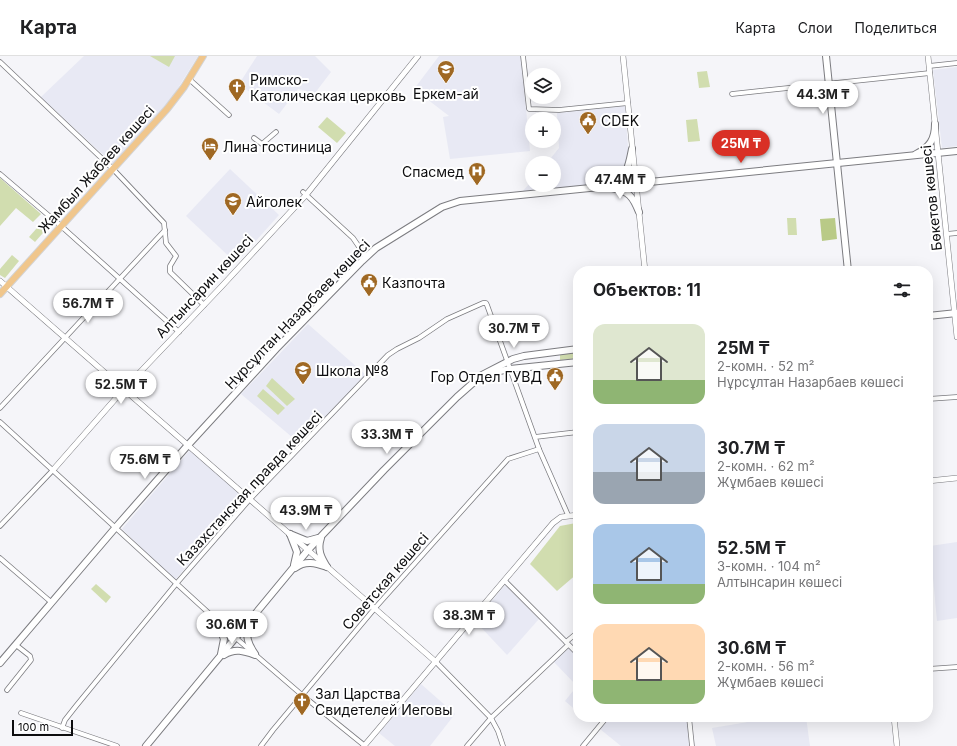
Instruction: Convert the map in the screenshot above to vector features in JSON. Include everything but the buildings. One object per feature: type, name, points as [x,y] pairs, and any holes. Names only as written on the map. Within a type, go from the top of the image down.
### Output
[{"type":"main road","name":"Жамбыл Жабаев көшесі","points":[[0,294],[167,109],[189,79],[203,56]]},
{"type":"main road","points":[[826,56],[847,266]]},
{"type":"main road","points":[[914,155],[923,150],[933,140],[935,134],[935,124]]},
{"type":"main road","points":[[602,187],[614,184],[624,177],[630,163],[632,149]]},
{"type":"main road","name":"Нұрсұлтан Назарбаев көшесі","points":[[0,663],[188,445],[276,349],[376,248],[442,207],[454,203],[957,151]]},
{"type":"main road","points":[[602,187],[617,189],[629,194],[634,200],[639,212]]},
{"type":"main road","points":[[933,315],[956,313]]},
{"type":"main road","points":[[146,746],[308,550],[457,397],[482,376],[508,361],[524,356],[573,350]]},
{"type":"main road","points":[[482,376],[510,369],[573,363]]},
{"type":"main road","points":[[290,534],[309,541],[323,535]]},
{"type":"main road","points":[[290,534],[297,552],[292,570]]},
{"type":"main road","points":[[323,535],[319,550],[327,567]]},
{"type":"main road","points":[[292,570],[308,562],[327,567]]},
{"type":"main road","points":[[218,622],[237,628],[250,621]]},
{"type":"main road","points":[[250,621],[247,629],[247,638],[255,655]]},
{"type":"main road","points":[[218,622],[224,640],[220,658]]},
{"type":"main road","points":[[220,658],[226,653],[235,650],[255,655]]},
{"type":"street","name":"Алтынсарин көшесі","points":[[0,526],[53,470],[124,389],[204,306],[305,193],[418,56]]},
{"type":"street","points":[[523,56],[529,109],[558,110],[628,103]]},
{"type":"street","points":[[623,56],[644,266]]},
{"type":"street","name":"Бөкетов көшесі","points":[[928,56],[956,313],[957,337]]},
{"type":"street","points":[[0,62],[113,168],[164,223],[166,243],[176,256],[170,268],[170,272],[204,306]]},
{"type":"street","points":[[930,66],[957,64]]},
{"type":"street","points":[[732,94],[930,73]]},
{"type":"street","points":[[189,79],[229,115]]},
{"type":"street","points":[[254,138],[262,144],[276,132]]},
{"type":"street","points":[[0,174],[120,278],[179,332]]},
{"type":"street","points":[[305,193],[353,238],[366,257]]},
{"type":"street","points":[[0,408],[165,230]]},
{"type":"street","points":[[947,234],[957,233]]},
{"type":"street","points":[[0,281],[436,662],[491,718],[498,731],[503,746]]},
{"type":"street","name":"Казахстанская правда көшесі","points":[[62,728],[65,720],[76,706],[176,584],[250,499],[390,353],[419,338],[447,319],[486,303],[508,361]]},
{"type":"street","points":[[508,361],[539,449],[568,516]]},
{"type":"street","points":[[933,399],[957,397]]},
{"type":"street","points":[[0,422],[255,655],[364,746],[505,581],[553,522],[561,517],[573,515]]},
{"type":"street","points":[[535,437],[573,433]]},
{"type":"street","name":"Советская көшесі","points":[[261,746],[375,608],[508,459],[539,449]]},
{"type":"street","points":[[933,480],[957,478]]},
{"type":"street","points":[[0,558],[52,602]]},
{"type":"street","points":[[505,581],[573,649]]},
{"type":"street","points":[[467,746],[491,718],[573,637]]},
{"type":"street","points":[[7,690],[31,660],[30,656],[16,645]]},
{"type":"street","points":[[933,669],[957,667]]},
{"type":"street","points":[[21,713],[117,746]]},
{"type":"street","points":[[583,746],[603,722]]},
{"type":"street","points":[[690,722],[692,746]]},
{"type":"street","points":[[895,722],[897,746]]},
{"type":"shaded area","points":[[84,56],[198,56],[173,96],[113,164],[41,97]]},
{"type":"shaded area","points":[[257,56],[315,56],[331,72],[315,93],[298,89],[279,114],[239,84]]},
{"type":"shaded area","points":[[439,56],[521,56],[526,112],[525,112],[525,148],[530,148],[530,151],[450,159],[443,117],[449,116],[414,89]]},
{"type":"shaded area","points":[[957,67],[957,146],[942,148],[933,70]]},
{"type":"shaded area","points":[[625,106],[629,161],[623,174],[614,182],[561,188],[561,156],[553,156],[559,148],[561,148],[561,113]]},
{"type":"shaded area","name":"Айголек","points":[[230,169],[279,215],[236,263],[186,216]]},
{"type":"shaded area","name":"Школа №8","points":[[308,324],[366,375],[299,443],[241,394]]},
{"type":"shaded area","points":[[190,450],[245,499],[175,580],[122,529]]},
{"type":"shaded area","points":[[957,542],[957,618],[937,621],[933,578],[933,546]]},
{"type":"shaded area","points":[[505,585],[539,619],[507,655],[475,621]]},
{"type":"shaded area","points":[[569,648],[573,652],[573,682],[554,662]]},
{"type":"shaded area","points":[[421,684],[455,714],[430,746],[395,746],[379,733]]},
{"type":"shaded area","points":[[573,691],[573,708],[565,701]]},
{"type":"shaded area","points":[[606,722],[687,722],[689,746],[621,746],[600,729]]},
{"type":"shaded area","points":[[748,722],[807,722],[810,746],[716,746],[712,728]]},
{"type":"green space","points":[[150,56],[175,56],[169,67]]},
{"type":"green space","points":[[707,71],[710,87],[699,88],[697,72]]},
{"type":"green space","points":[[327,117],[346,133],[337,143],[318,127]]},
{"type":"green space","points":[[697,119],[700,141],[688,142],[686,120]]},
{"type":"green space","points":[[0,178],[41,214],[33,222],[16,208],[0,226]]},
{"type":"green space","points":[[787,218],[796,218],[797,235],[788,235]]},
{"type":"green space","points":[[835,218],[837,239],[822,241],[820,219]]},
{"type":"green space","points":[[44,220],[50,225],[35,242],[29,237]]},
{"type":"green space","points":[[12,255],[19,261],[5,278],[0,275],[0,269]]},
{"type":"green space","points":[[573,353],[573,359],[560,360],[560,354]]},
{"type":"green space","points":[[272,378],[295,399],[287,406],[266,386]]},
{"type":"green space","points":[[263,389],[285,408],[278,415],[257,396]]},
{"type":"green space","points":[[573,524],[573,577],[557,591],[530,564],[560,526]]},
{"type":"green space","points":[[96,584],[111,597],[106,603],[91,589]]},
{"type":"place","name":"Еркем-ай","points":[[446,84]]},
{"type":"place","name":"Римско- Католическая церковь","points":[[237,102]]},
{"type":"place","name":"CDEK","points":[[588,135]]},
{"type":"place","name":"Лина гостиница","points":[[210,161]]},
{"type":"place","name":"Спасмед","points":[[477,186]]},
{"type":"place","name":"Айголек","points":[[233,216]]},
{"type":"place","name":"Казпочта","points":[[369,297]]},
{"type":"place","name":"Школа №8","points":[[303,385]]},
{"type":"place","name":"Гор Отдел ГУВД","points":[[555,391]]},
{"type":"place","name":"Зал Царства Свидетелей Иеговы","points":[[302,716]]}]
